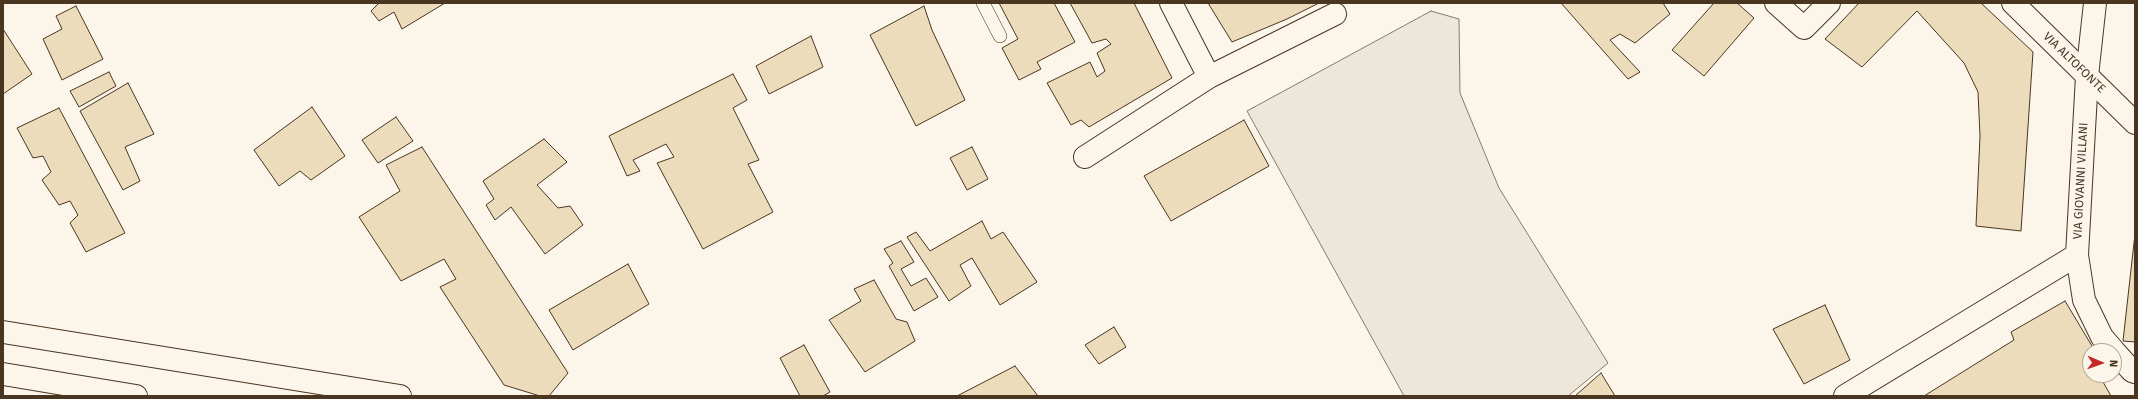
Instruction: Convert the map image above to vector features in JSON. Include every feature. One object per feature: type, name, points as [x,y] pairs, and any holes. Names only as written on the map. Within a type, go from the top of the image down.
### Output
[{"type":"street","points":[[1171,3],[1209,76]]},
{"type":"street","points":[[1776,3],[1804,28],[1829,3]]},
{"type":"street","name":"VIA ALTOFONTE","points":[[2013,3],[2135,123]]},
{"type":"street","name":"VIA GIOVANNI VILLANI","points":[[2095,3],[2088,76],[2077,255],[2084,300],[2102,337],[2107,343]]},
{"type":"street","points":[[1085,157],[1209,76],[1336,14]]},
{"type":"street","points":[[1845,396],[2077,255]]},
{"type":"street","points":[[3,332],[400,396]]},
{"type":"street","name":"VIA GIOVANNI VILLANI","points":[[2122,360],[2132,371],[2135,372]]},
{"type":"street","points":[[3,374],[136,396]]},
{"type":"lane","points":[[983,3],[1000,36]]},
{"type":"shaded area","points":[[1431,11],[1459,19],[1460,93],[1499,188],[1608,363],[1568,396],[1404,396],[1247,111]]},
{"type":"building","points":[[379,3],[445,3],[402,29],[394,12],[379,21],[371,11]]},
{"type":"building","points":[[999,3],[1054,3],[1075,42],[1037,62],[1041,69],[1019,80],[1002,48],[1018,39]]},
{"type":"building","points":[[1070,3],[1134,3],[1172,78],[1089,127],[1081,120],[1071,125],[1047,83],[1090,62],[1097,77],[1105,71],[1097,53],[1111,44],[1106,39],[1092,43]]},
{"type":"building","points":[[1208,3],[1319,3],[1287,19],[1232,42]]},
{"type":"building","points":[[1561,3],[1663,3],[1670,14],[1635,43],[1620,34],[1610,40],[1640,72],[1628,79]]},
{"type":"building","points":[[1714,3],[1737,3],[1754,18],[1704,76],[1672,50]]},
{"type":"building","points":[[1859,3],[1981,3],[2033,52],[2021,231],[1976,226],[1980,136],[1978,92],[1964,63],[1917,11],[1862,67],[1825,39]]},
{"type":"building","points":[[76,6],[103,59],[62,80],[43,39],[62,29],[56,16]]},
{"type":"building","points":[[924,6],[932,30],[965,100],[916,126],[870,35]]},
{"type":"building","points":[[3,29],[32,74],[3,94]]},
{"type":"building","points":[[811,36],[823,67],[769,94],[756,66]]},
{"type":"building","points":[[109,72],[116,86],[79,107],[70,91]]},
{"type":"building","points":[[733,74],[747,100],[733,108],[759,160],[748,164],[773,212],[703,249],[657,163],[674,157],[666,144],[633,160],[640,171],[627,176],[609,136]]},
{"type":"building","points":[[128,83],[154,134],[125,147],[140,181],[123,190],[80,111]]},
{"type":"building","points":[[312,107],[345,156],[311,180],[300,171],[279,186],[254,150]]},
{"type":"building","points":[[59,108],[125,233],[86,252],[70,223],[78,215],[70,201],[59,205],[42,180],[51,172],[43,156],[33,158],[17,128]]},
{"type":"building","points":[[396,117],[413,141],[378,163],[362,140]]},
{"type":"building","points":[[1244,120],[1269,166],[1171,221],[1144,176]]},
{"type":"building","points":[[544,139],[567,162],[537,185],[558,208],[570,206],[583,225],[545,254],[511,207],[495,220],[486,205],[494,199],[483,181]]},
{"type":"building","points":[[422,147],[568,373],[549,396],[540,396],[504,385],[440,287],[456,279],[444,259],[401,281],[359,217],[400,191],[386,165]]},
{"type":"building","points":[[972,147],[988,179],[967,190],[950,158]]},
{"type":"building","points":[[982,221],[991,239],[1003,232],[1037,282],[1000,305],[972,258],[960,265],[971,286],[949,301],[907,237],[916,232],[930,251]]},
{"type":"building","points":[[2135,234],[2135,342],[2123,341]]},
{"type":"building","points":[[901,241],[914,262],[901,269],[911,286],[926,278],[938,297],[914,311],[889,266],[893,263],[884,249]]},
{"type":"building","points":[[628,264],[649,304],[573,350],[549,310]]},
{"type":"building","points":[[874,280],[896,319],[907,322],[915,341],[865,372],[829,320],[861,301],[854,289]]},
{"type":"building","points":[[2065,301],[2090,343],[2082,343],[2082,383],[2104,383],[2111,396],[1924,396],[2014,340],[2011,332]]},
{"type":"building","points":[[1825,305],[1850,360],[1804,384],[1773,329]]},
{"type":"building","points":[[1114,327],[1126,347],[1099,364],[1085,345]]},
{"type":"building","points":[[804,345],[830,392],[823,396],[800,396],[780,358]]},
{"type":"building","points":[[1015,366],[1038,396],[957,396]]},
{"type":"building","points":[[1601,373],[1615,396],[1575,396]]}]
